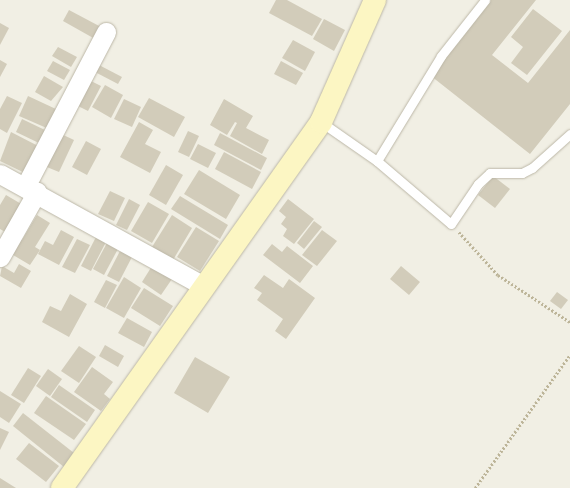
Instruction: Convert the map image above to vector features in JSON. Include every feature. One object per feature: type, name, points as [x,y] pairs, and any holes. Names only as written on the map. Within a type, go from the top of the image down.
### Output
[{"type":"street","points":[[62,488],[321,122],[375,0]]},
{"type":"street","points":[[0,257],[106,32]]},
{"type":"street","points":[[0,174],[31,189],[204,286]]},
{"type":"lane","points":[[377,161],[441,56],[485,0]]},
{"type":"lane","points":[[321,122],[377,161],[451,224],[478,184],[490,173],[527,171],[553,152],[570,134]]},
{"type":"path","points":[[451,224],[498,275],[570,322]]},
{"type":"path","points":[[475,488],[570,355]]},
{"type":"building","points":[[276,0],[287,0],[322,19],[312,36],[269,13]]},
{"type":"building","points":[[491,0],[536,0],[492,55],[528,83],[570,30],[570,104],[530,154],[431,76]]},
{"type":"building","points":[[533,9],[562,31],[527,75],[511,63],[523,47],[511,37]]},
{"type":"building","points":[[69,10],[101,27],[95,39],[63,21]]},
{"type":"building","points":[[324,19],[345,30],[334,51],[313,39]]},
{"type":"building","points":[[0,23],[9,28],[0,45]]},
{"type":"building","points":[[293,40],[315,52],[305,71],[282,58]]},
{"type":"building","points":[[58,47],[77,57],[71,67],[52,56]]},
{"type":"building","points":[[0,60],[7,64],[0,77]]},
{"type":"building","points":[[53,61],[70,70],[64,80],[47,71]]},
{"type":"building","points":[[281,61],[303,73],[296,85],[274,74]]},
{"type":"building","points":[[99,65],[122,77],[118,84],[95,72]]},
{"type":"building","points":[[44,76],[63,87],[51,101],[35,92]]},
{"type":"building","points":[[89,80],[101,86],[88,111],[76,105]]},
{"type":"building","points":[[105,85],[123,95],[111,118],[92,107]]},
{"type":"building","points":[[7,96],[22,103],[7,133],[0,129],[0,109]]},
{"type":"building","points":[[28,96],[58,110],[49,129],[19,116]]},
{"type":"building","points":[[149,98],[185,117],[174,137],[138,117]]},
{"type":"building","points":[[124,99],[141,107],[132,127],[114,119]]},
{"type":"building","points":[[224,99],[253,116],[246,128],[269,140],[262,154],[230,136],[237,123],[235,122],[227,135],[210,125]]},
{"type":"building","points":[[22,119],[47,131],[41,144],[16,132]]},
{"type":"building","points":[[139,122],[153,130],[145,144],[161,152],[150,173],[120,157]]},
{"type":"building","points":[[188,131],[199,136],[189,157],[178,152]]},
{"type":"building","points":[[11,132],[42,148],[29,175],[0,161]]},
{"type":"building","points":[[57,132],[74,140],[59,172],[42,165]]},
{"type":"building","points":[[220,133],[267,158],[261,170],[214,145]]},
{"type":"building","points":[[86,141],[101,149],[87,175],[72,167]]},
{"type":"building","points":[[198,144],[216,153],[208,168],[190,159]]},
{"type":"building","points":[[224,152],[261,172],[252,189],[215,169]]},
{"type":"building","points":[[166,165],[183,175],[166,205],[149,195]]},
{"type":"building","points":[[199,170],[240,195],[226,219],[184,194]]},
{"type":"building","points":[[493,176],[510,189],[495,208],[478,195]]},
{"type":"building","points":[[110,191],[125,198],[114,221],[98,214]]},
{"type":"building","points":[[6,195],[23,205],[7,233],[0,229],[0,205]]},
{"type":"building","points":[[180,196],[228,225],[220,239],[171,209]]},
{"type":"building","points":[[129,199],[140,205],[127,230],[116,225]]},
{"type":"building","points":[[288,199],[314,219],[294,244],[283,236],[287,229],[281,224],[286,217],[279,211]]},
{"type":"building","points":[[148,202],[169,214],[152,243],[131,231]]},
{"type":"building","points":[[37,215],[50,223],[35,247],[40,250],[30,265],[8,252],[17,237],[22,240]]},
{"type":"building","points":[[172,215],[192,228],[173,260],[152,247]]},
{"type":"building","points":[[314,221],[322,227],[304,249],[297,243]]},
{"type":"building","points":[[196,227],[219,241],[200,271],[177,257]]},
{"type":"building","points":[[61,230],[74,237],[59,265],[38,254],[45,241],[53,245]]},
{"type":"building","points":[[322,230],[337,241],[317,266],[302,255]]},
{"type":"building","points":[[96,237],[106,242],[91,271],[81,266]]},
{"type":"building","points":[[77,239],[90,245],[75,273],[62,267]]},
{"type":"building","points":[[108,241],[119,247],[104,275],[93,269]]},
{"type":"building","points":[[272,244],[282,252],[287,246],[313,266],[300,283],[263,255]]},
{"type":"building","points":[[120,251],[132,257],[119,282],[107,276]]},
{"type":"building","points":[[19,264],[31,271],[21,288],[0,276],[2,266],[14,273]]},
{"type":"building","points":[[152,266],[172,279],[161,295],[142,282]]},
{"type":"building","points":[[401,266],[420,282],[409,295],[390,279]]},
{"type":"building","points":[[264,275],[283,288],[289,279],[315,298],[286,339],[275,331],[283,319],[257,300],[262,293],[254,288]]},
{"type":"building","points":[[124,277],[141,288],[124,318],[106,308]]},
{"type":"building","points":[[106,280],[117,285],[105,308],[94,302]]},
{"type":"building","points":[[144,288],[173,306],[160,326],[131,308]]},
{"type":"building","points":[[557,292],[568,300],[561,309],[550,301]]},
{"type":"building","points":[[70,294],[87,304],[69,337],[42,322],[50,306],[61,311]]},
{"type":"building","points":[[127,318],[152,332],[144,347],[118,333]]},
{"type":"building","points":[[105,345],[124,356],[118,367],[99,356]]},
{"type":"building","points":[[79,346],[96,357],[79,383],[61,371]]},
{"type":"building","points":[[195,357],[230,377],[208,413],[174,393]]},
{"type":"building","points":[[92,367],[113,382],[104,394],[110,399],[101,411],[74,392]]},
{"type":"building","points":[[28,368],[41,376],[24,403],[11,395]]},
{"type":"building","points":[[48,369],[62,379],[50,396],[36,386]]},
{"type":"building","points":[[59,385],[95,410],[87,422],[51,397]]},
{"type":"building","points":[[0,391],[21,404],[9,423],[0,417]]},
{"type":"building","points":[[46,396],[86,424],[74,440],[34,413]]},
{"type":"building","points":[[23,413],[74,453],[64,467],[13,426]]},
{"type":"building","points":[[0,428],[9,432],[0,450]]},
{"type":"building","points":[[29,443],[59,466],[46,482],[16,459]]},
{"type":"building","points":[[0,478],[16,488],[0,488]]}]
